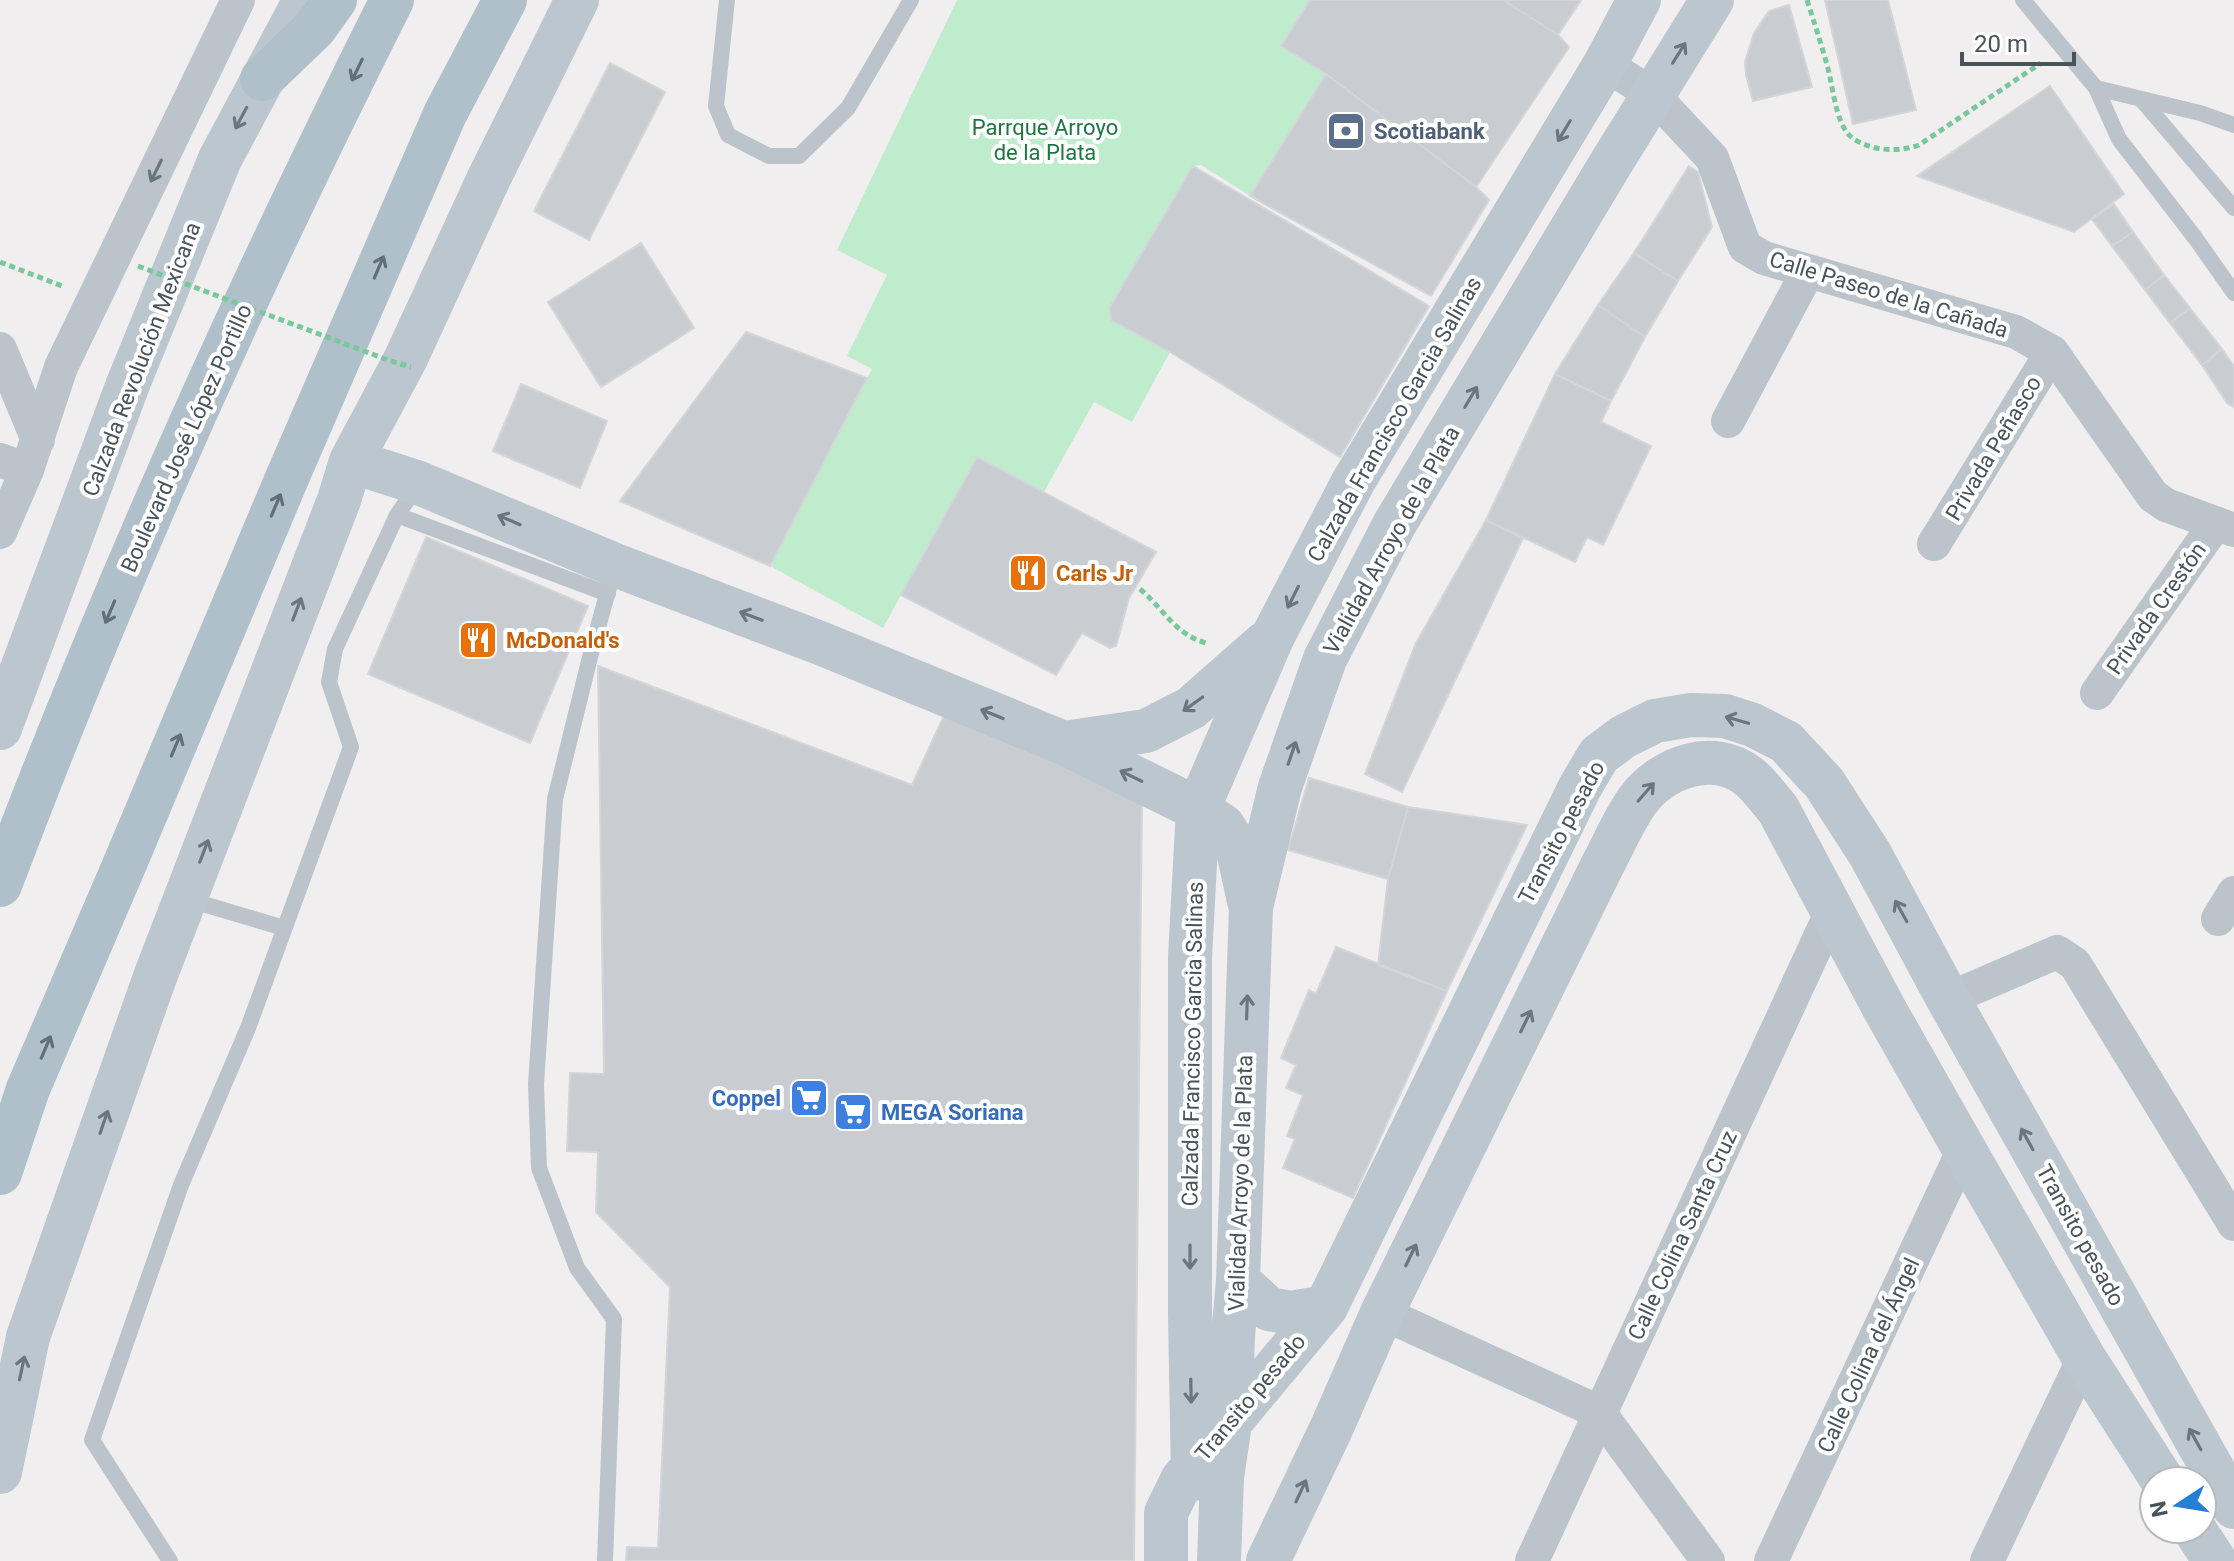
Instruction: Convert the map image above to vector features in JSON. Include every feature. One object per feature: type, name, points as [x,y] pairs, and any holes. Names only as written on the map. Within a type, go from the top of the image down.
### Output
[{"type":"main road","name":"Calzada Revolución Mexicana","points":[[3,712],[134,370],[220,159],[305,0]]},
{"type":"main road","points":[[262,79],[315,28],[335,0]]},
{"type":"main road","name":"Boulevard José López Portillo","points":[[0,885],[42,774],[204,392],[392,0]]},
{"type":"main road","points":[[0,1173],[28,1089],[287,478],[445,114],[505,0]]},
{"type":"main road","points":[[445,114],[532,0]]},
{"type":"main road","points":[[0,1472],[28,1337],[150,992],[339,500],[351,461],[406,358],[489,178],[577,0]]},
{"type":"main road","name":"Calzada Francisco Garcia Salinas","points":[[1190,1313],[1190,957],[1198,809],[1273,636],[1353,482],[1605,64],[1639,0]]},
{"type":"main road","name":"Vialidad Arroyo de la Plata","points":[[1243,1561],[1242,1495],[1230,1425],[1251,907],[1280,787],[1325,659],[1394,525],[1712,0]]},
{"type":"main road","points":[[351,461],[408,499],[612,580],[820,643],[1064,743],[1198,809],[1223,826],[1238,850],[1251,907]]},
{"type":"main road","points":[[1064,743],[1146,731],[1191,708],[1273,636]]},
{"type":"main road","name":"Transito pesado","points":[[1194,1485],[1230,1425],[1326,1307],[1580,787],[1599,755],[1623,737],[1655,721],[1691,715],[1725,716],[1753,725],[1786,742],[1824,783],[1870,854],[1948,999],[2230,1486]]},
{"type":"main road","points":[[1268,1561],[1382,1313],[1602,866],[1637,801],[1655,781],[1696,763],[1715,763],[1746,774],[1778,809],[1885,1010],[1964,1149],[2084,1358],[2153,1465]]},
{"type":"main road","points":[[1238,1281],[1269,1309],[1291,1313],[1326,1307]]},
{"type":"main road","name":"Vialidad Arroyo de la Plata","points":[[1190,1313],[1195,1561]]},
{"type":"main road","points":[[1166,1561],[1194,1485]]},
{"type":"main road","points":[[1194,1485],[1219,1561]]},
{"type":"street","points":[[0,532],[22,457],[61,367],[238,0]]},
{"type":"street","name":"Calle Paseo de la Cañada","points":[[1605,64],[1653,95],[1712,158],[1745,247],[1764,258],[2016,332],[2052,352],[2153,496],[2166,505],[2225,526]]},
{"type":"street","points":[[1728,421],[1808,271]]},
{"type":"street","points":[[0,349],[22,457]]},
{"type":"street","name":"Privada Peñasco","points":[[1934,544],[2052,352]]},
{"type":"street","name":"Privada Crestón","points":[[2097,693],[2225,526]]},
{"type":"street","name":"Calle Colina Santa Cruz","points":[[1532,1561],[1833,909]]},
{"type":"street","points":[[1948,999],[2057,952],[2075,964],[2234,1224]]},
{"type":"street","name":"Calle Colina del Ángel","points":[[1771,1561],[1964,1149]]},
{"type":"street","points":[[1382,1313],[1599,1412],[1708,1561]]},
{"type":"street","points":[[1987,1561],[2084,1358]]},
{"type":"street","points":[[2204,1550],[2230,1486]]},
{"type":"lane","points":[[727,0],[716,106],[728,135],[769,156],[799,156],[848,108],[911,0]]},
{"type":"lane","points":[[2023,0],[2096,88],[2119,139],[2234,293]]},
{"type":"lane","points":[[2096,88],[2200,113],[2234,125]]},
{"type":"lane","points":[[2141,99],[2234,208]]},
{"type":"lane","points":[[170,1561],[92,1440],[181,1185],[248,1028],[351,747],[329,682],[335,649],[408,499]]},
{"type":"lane","points":[[605,1561],[614,1319],[577,1268],[539,1168],[536,1084],[555,799],[612,580]]},
{"type":"lane","points":[[185,899],[284,928]]},
{"type":"path","points":[[1807,0],[1842,124],[1856,140],[1876,148],[1895,150],[1919,145],[2061,48]]},
{"type":"path","points":[[0,262],[95,298]]},
{"type":"path","points":[[138,266],[411,367]]},
{"type":"path","points":[[1140,589],[1155,601],[1171,623],[1190,638],[1211,644]]},
{"type":"green space","name":"Parrque Arroyo de la Plata","points":[[957,0],[1310,0],[1281,46],[1326,74],[1250,196],[1201,165],[1193,166],[1110,307],[1112,320],[1170,352],[1132,422],[1094,402],[1043,494],[977,457],[883,628],[770,566],[872,369],[847,356],[887,275],[837,250]]},
{"type":"building","points":[[1310,0],[1503,0],[1558,35],[1569,47],[1476,187],[1326,74],[1281,46]]},
{"type":"building","points":[[1503,0],[1581,0],[1558,35]]},
{"type":"building","points":[[1825,0],[1888,0],[1916,110],[1853,124]]},
{"type":"building","points":[[1789,5],[1812,87],[1753,101],[1745,62],[1754,33],[1769,11]]},
{"type":"building","points":[[610,63],[665,92],[589,240],[534,211]]},
{"type":"building","name":"Scotiabank","points":[[1326,74],[1489,200],[1431,296],[1250,196]]},
{"type":"building","points":[[2050,86],[2124,194],[2074,232],[1917,176]]},
{"type":"building","points":[[1193,166],[1429,306],[1340,457],[1170,352],[1111,320],[1110,307]]},
{"type":"building","points":[[1689,166],[1698,172],[1712,227],[1678,281],[1634,253]]},
{"type":"building","points":[[2114,204],[2133,232],[2112,246],[2092,219]]},
{"type":"building","points":[[2133,232],[2164,275],[2145,290],[2112,246]]},
{"type":"building","points":[[641,243],[694,328],[601,387],[548,302]]},
{"type":"building","points":[[1634,253],[1678,281],[1645,337],[1598,305]]},
{"type":"building","points":[[2164,275],[2190,308],[2170,323],[2145,290]]},
{"type":"building","points":[[1598,305],[1645,337],[1611,401],[1555,374]]},
{"type":"building","points":[[2190,308],[2222,349],[2202,365],[2170,323]]},
{"type":"building","points":[[746,332],[867,378],[770,566],[620,501]]},
{"type":"building","points":[[2222,349],[2234,366],[2234,407],[2227,403],[2202,365]]},
{"type":"building","points":[[1555,374],[1611,401],[1601,422],[1651,446],[1603,545],[1587,537],[1575,562],[1486,520]]},
{"type":"building","points":[[521,384],[607,421],[580,488],[493,451]]},
{"type":"building","name":"Carls Jr","points":[[977,457],[1156,552],[1129,598],[1116,646],[1110,648],[1082,633],[1056,675],[901,595]]},
{"type":"building","points":[[1486,520],[1523,538],[1402,792],[1365,774],[1416,643]]},
{"type":"building","name":"McDonald's","points":[[426,537],[588,606],[530,743],[368,674]]},
{"type":"building","name":"MEGA Soriana","points":[[598,666],[912,785],[946,711],[1142,797],[1134,1561],[626,1561],[627,1547],[658,1548],[670,1287],[596,1212],[598,1152],[567,1151],[570,1073],[604,1074]]},
{"type":"building","points":[[1309,778],[1408,807],[1388,879],[1288,850]]},
{"type":"building","points":[[1408,807],[1527,825],[1447,991],[1378,965],[1388,879]]},
{"type":"building","points":[[1336,947],[1447,991],[1353,1198],[1283,1168],[1295,1139],[1287,1136],[1303,1095],[1286,1088],[1296,1065],[1281,1058],[1309,990],[1316,994]]},
{"type":"place","name":"Scotiabank","points":[[1346,131]]},
{"type":"place","name":"Carls Jr","points":[[1028,573]]},
{"type":"place","name":"McDonald's","points":[[478,640]]},
{"type":"place","name":"Coppel","points":[[809,1098]]},
{"type":"place","name":"MEGA Soriana","points":[[853,1112]]}]
